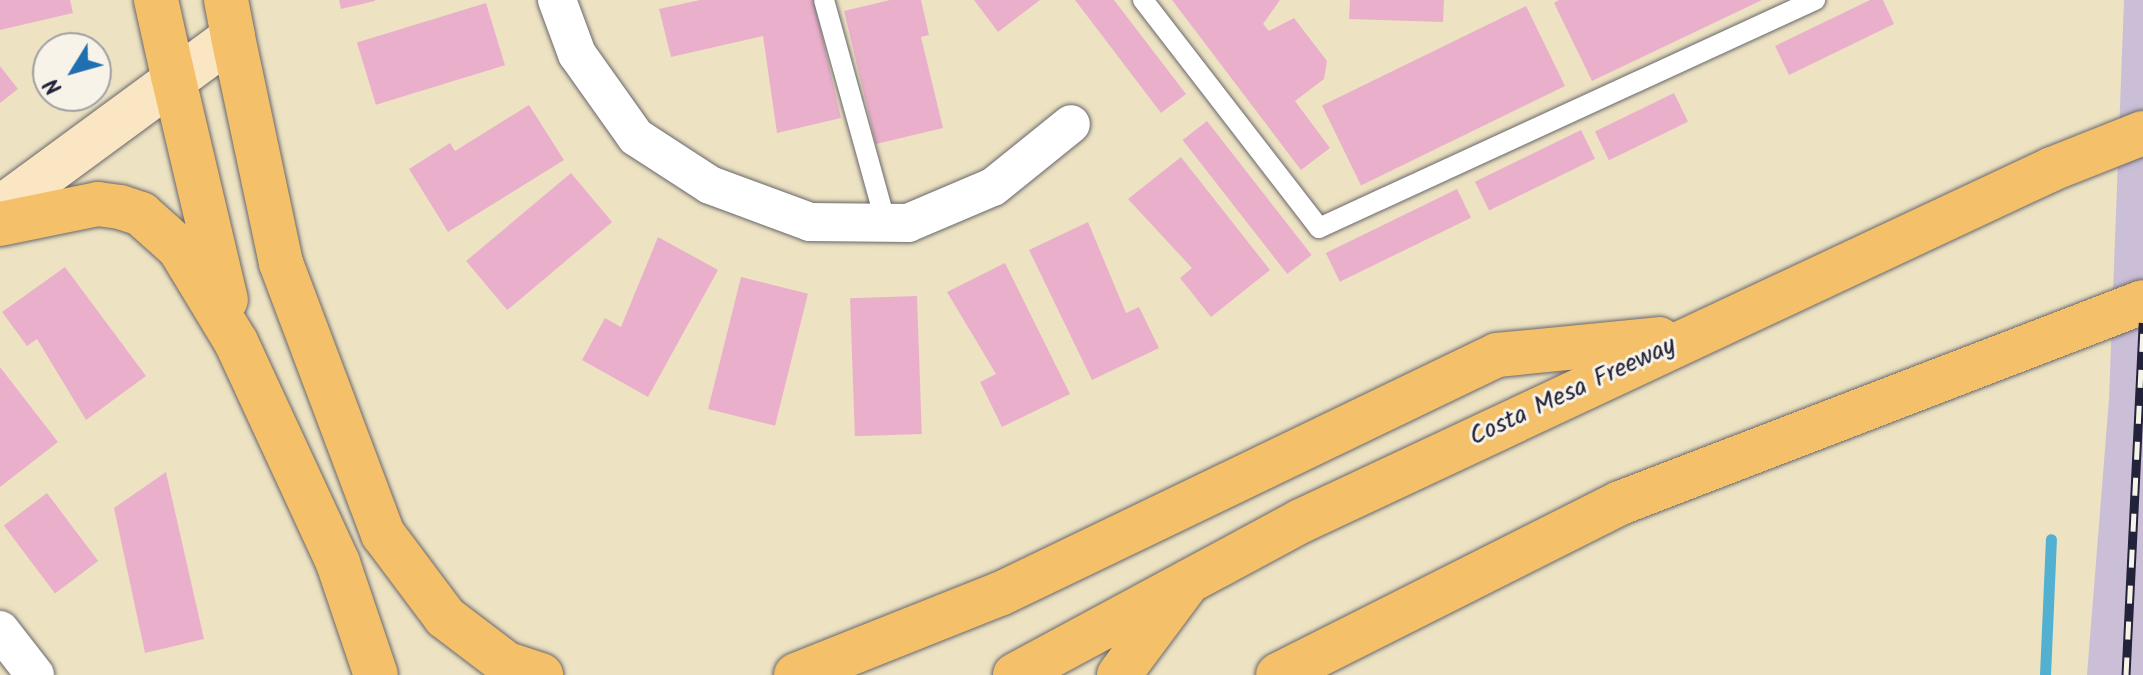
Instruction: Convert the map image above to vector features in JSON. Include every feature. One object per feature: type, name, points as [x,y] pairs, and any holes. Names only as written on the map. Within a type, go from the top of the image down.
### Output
[{"type":"main road","points":[[156,0],[236,342]]},
{"type":"main road","points":[[0,208],[173,76],[230,18]]},
{"type":"main road","points":[[230,18],[281,263],[383,534],[445,617],[507,664],[541,675]]},
{"type":"main road","name":"Costa Mesa Freeway","points":[[1015,675],[1194,573],[1689,337],[2052,169],[2143,133]]},
{"type":"main road","points":[[0,224],[98,204],[141,214],[179,248],[236,342],[354,598],[376,675]]},
{"type":"main road","points":[[1278,675],[1620,503],[2143,302]]},
{"type":"main road","points":[[796,675],[1000,594],[1497,355],[1689,337]]},
{"type":"main road","points":[[1119,675],[1194,573]]},
{"type":"street","points":[[557,0],[604,98],[636,137],[673,163],[810,222],[908,223],[993,187],[1071,124]]},
{"type":"street","points":[[0,630],[35,675]]},
{"type":"lane","points":[[824,0],[886,223]]},
{"type":"lane","points":[[1143,0],[1319,228],[1815,0]]},
{"type":"shaded area","points":[[2124,0],[2143,0],[2143,675],[2087,675],[2109,399]]},
{"type":"building","points":[[0,0],[70,0],[73,13],[0,30]]},
{"type":"building","points":[[339,0],[375,0],[375,1],[341,9]]},
{"type":"building","points":[[700,0],[814,0],[841,118],[777,133],[763,36],[671,57],[659,9]]},
{"type":"building","points":[[890,0],[921,0],[929,35],[921,37],[943,128],[876,144],[844,11]]},
{"type":"building","points":[[974,0],[1040,0],[998,32]]},
{"type":"building","points":[[1075,0],[1114,0],[1186,94],[1161,113]]},
{"type":"building","points":[[1172,0],[1280,0],[1263,24],[1269,31],[1294,18],[1327,61],[1324,79],[1295,101],[1330,148],[1301,170]]},
{"type":"building","points":[[1350,0],[1444,0],[1443,22],[1349,19]]},
{"type":"building","points":[[1559,0],[1762,0],[1592,81],[1554,3]]},
{"type":"building","points":[[1870,0],[1883,0],[1894,24],[1789,75],[1775,46]]},
{"type":"building","points":[[486,3],[505,65],[376,105],[357,42]]},
{"type":"building","points":[[1526,6],[1565,86],[1361,186],[1322,106]]},
{"type":"building","points":[[0,66],[18,89],[0,103]]},
{"type":"building","points":[[1674,93],[1688,122],[1609,160],[1595,132]]},
{"type":"building","points":[[529,105],[564,160],[448,232],[409,169],[450,143],[455,151]]},
{"type":"building","points":[[1207,121],[1312,255],[1287,274],[1183,140]]},
{"type":"building","points":[[1581,130],[1595,159],[1489,210],[1475,182]]},
{"type":"building","points":[[1181,157],[1270,270],[1211,317],[1180,278],[1192,268],[1128,199]]},
{"type":"building","points":[[571,173],[612,222],[507,310],[466,261]]},
{"type":"building","points":[[1457,189],[1471,218],[1340,282],[1326,253]]},
{"type":"building","points":[[1088,222],[1126,313],[1139,307],[1159,348],[1092,380],[1029,250]]},
{"type":"building","points":[[658,237],[718,270],[648,397],[582,360],[605,318],[621,327]]},
{"type":"building","points":[[1005,263],[1070,394],[1002,427],[980,382],[996,374],[947,292]]},
{"type":"building","points":[[65,267],[146,376],[86,420],[37,339],[27,346],[2,312]]},
{"type":"building","points":[[741,277],[808,294],[775,426],[708,409]]},
{"type":"building","points":[[917,296],[922,434],[855,436],[850,298]]},
{"type":"building","points":[[0,367],[58,442],[0,487]]},
{"type":"building","points":[[166,472],[204,639],[145,653],[114,508]]},
{"type":"building","points":[[47,493],[98,561],[55,593],[4,525]]},
{"type":"waterway","points":[[2045,675],[2051,539]]},
{"type":"railway","points":[[2126,675],[2143,322]]}]
